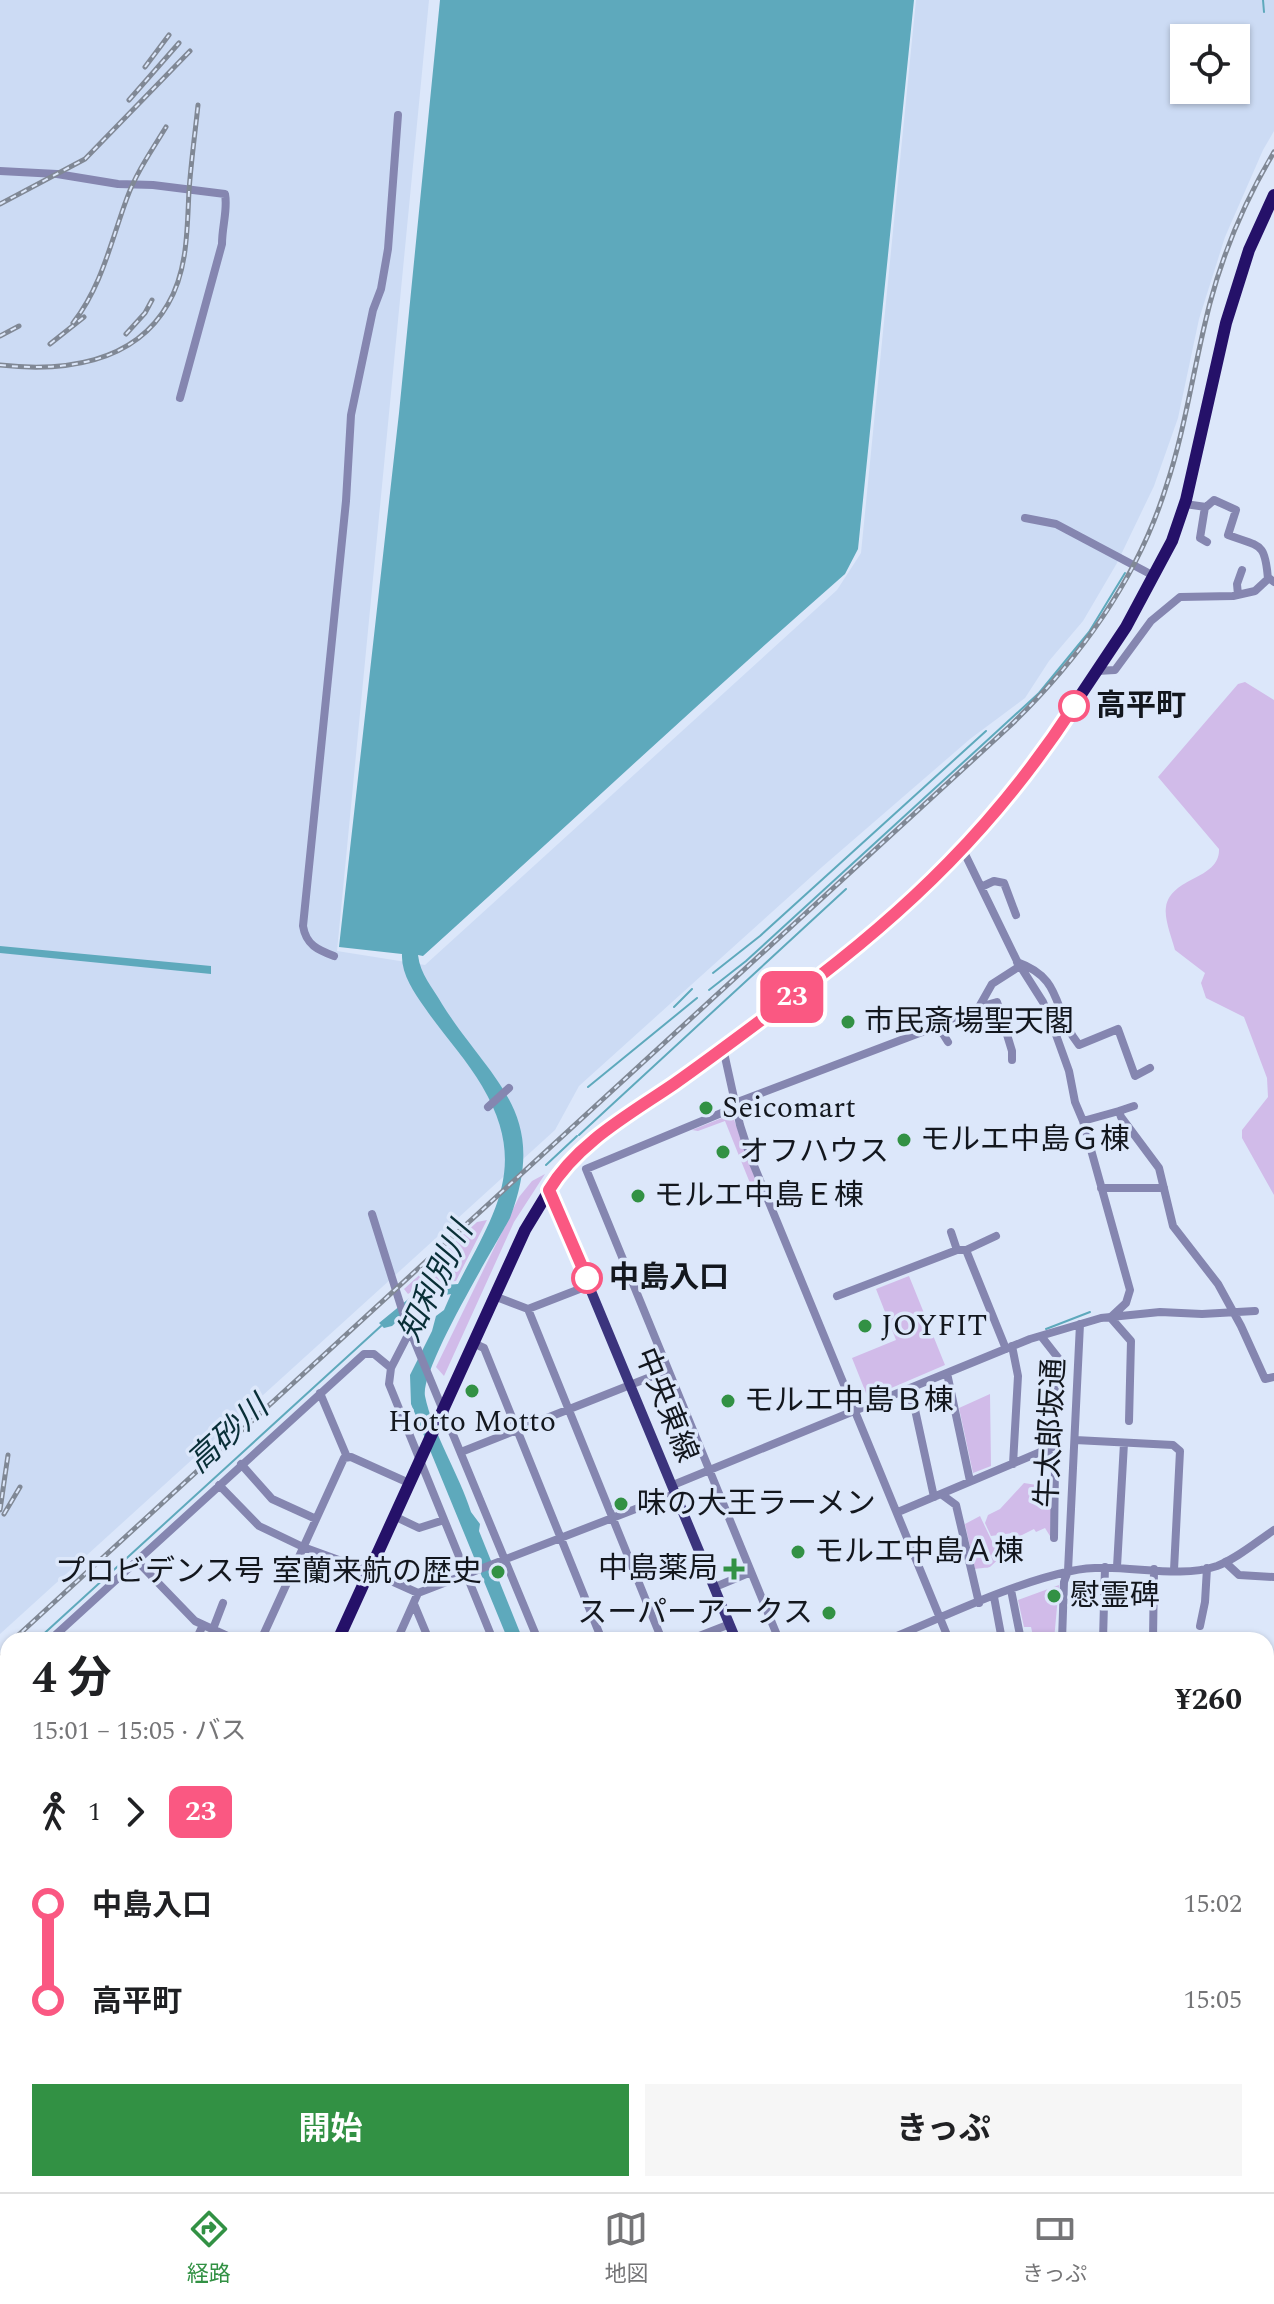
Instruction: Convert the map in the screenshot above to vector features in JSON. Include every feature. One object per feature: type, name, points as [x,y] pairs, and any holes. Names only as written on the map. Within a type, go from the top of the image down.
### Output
[{"type":"highway","points":[[342,1632],[525,1230],[569,1164],[589,1145],[723,1048],[910,903],[963,850],[1038,759],[1126,627],[1172,541],[1185,504],[1226,323],[1245,263],[1274,195]]},
{"type":"main road","name":"中央東線","points":[[549,1190],[733,1632]]},
{"type":"street","points":[[334,956],[318,950],[309,942],[303,926],[346,501],[351,415],[388,249],[398,115]]},
{"type":"street","points":[[0,171],[57,174],[118,184],[225,194],[227,208],[222,220],[222,244],[180,398]]},
{"type":"street","points":[[1097,671],[1115,670],[1151,621],[1180,597],[1238,595],[1255,591],[1272,581],[1266,554],[1260,546],[1228,535],[1236,510],[1214,500],[1205,507],[1200,538],[1207,542]]},
{"type":"street","points":[[1185,504],[1205,507]]},
{"type":"street","points":[[1025,518],[1056,524],[1154,576]]},
{"type":"street","points":[[1238,595],[1237,584],[1242,570]]},
{"type":"street","points":[[963,850],[1018,964],[1043,1002],[1083,1121],[1130,1290],[1126,1303],[1110,1317]]},
{"type":"street","points":[[981,887],[994,881],[1004,883],[1016,915]]},
{"type":"street","points":[[979,1007],[992,984],[1018,964]]},
{"type":"street","points":[[1018,964],[1035,968],[1047,978],[1066,1025],[1085,1054]]},
{"type":"street","points":[[776,1632],[586,1169],[736,1105],[997,1002],[1012,1060]]},
{"type":"street","points":[[1112,1017],[1135,1076],[1150,1068]]},
{"type":"street","points":[[938,1026],[948,1042]]},
{"type":"street","points":[[1079,1045],[1116,1029]]},
{"type":"street","points":[[723,1048],[750,1156],[946,1632]]},
{"type":"street","points":[[488,1107],[509,1088]]},
{"type":"street","points":[[1083,1121],[1134,1106]]},
{"type":"street","points":[[1119,1111],[1133,1137],[1159,1168],[1173,1226],[1209,1269],[1265,1379],[1274,1377]]},
{"type":"street","points":[[1101,1188],[1164,1188]]},
{"type":"street","points":[[372,1214],[404,1316],[535,1632]]},
{"type":"street","points":[[951,1232],[1009,1347],[1018,1376],[1013,1464]]},
{"type":"street","points":[[837,1296],[996,1236]]},
{"type":"street","points":[[494,1296],[528,1309],[590,1285]]},
{"type":"street","points":[[528,1309],[659,1632]]},
{"type":"street","points":[[219,1485],[259,1526],[418,1593],[612,1518],[710,1470],[1041,1336],[1110,1317],[1160,1312],[1202,1314],[1255,1311]]},
{"type":"street","points":[[1110,1317],[1131,1341],[1129,1421]]},
{"type":"street","name":"牛太郎坂通","points":[[1062,1632],[1080,1324]]},
{"type":"street","points":[[410,1331],[391,1368],[389,1384],[490,1632]]},
{"type":"street","points":[[1041,1336],[1059,1359],[1053,1447],[1054,1538]]},
{"type":"street","points":[[473,1343],[484,1348],[599,1632]]},
{"type":"street","points":[[63,1632],[241,1464],[368,1352],[391,1368]]},
{"type":"street","points":[[461,1452],[668,1370]]},
{"type":"street","points":[[947,1373],[970,1481]]},
{"type":"street","points":[[905,1391],[914,1405],[938,1496],[956,1505],[979,1603]]},
{"type":"street","points":[[320,1393],[347,1457],[409,1483]]},
{"type":"street","points":[[1075,1440],[1173,1445],[1180,1451],[1174,1570]]},
{"type":"street","points":[[1117,1567],[1124,1443]]},
{"type":"street","points":[[898,1512],[1053,1447]]},
{"type":"street","points":[[265,1632],[347,1457]]},
{"type":"street","points":[[241,1464],[272,1499],[316,1519]]},
{"type":"street","points":[[394,1516],[419,1528],[444,1520]]},
{"type":"street","points":[[916,1632],[1011,1590],[1068,1571],[1105,1567],[1207,1568],[1225,1562],[1274,1530]]},
{"type":"street","points":[[137,1561],[188,1615],[219,1632]]},
{"type":"street","points":[[1225,1562],[1239,1575],[1274,1577]]},
{"type":"street","points":[[1103,1632],[1105,1567]]},
{"type":"street","points":[[1200,1626],[1207,1568]]},
{"type":"street","points":[[1153,1632],[1154,1569]]},
{"type":"street","points":[[715,1587],[751,1572]]},
{"type":"street","points":[[1011,1590],[1019,1632]]},
{"type":"street","points":[[401,1632],[418,1593]]},
{"type":"street","points":[[994,1597],[1001,1632]]},
{"type":"street","points":[[213,1629],[223,1603]]},
{"type":"street","points":[[414,1604],[426,1632]]},
{"type":"street","points":[[710,1632],[730,1624]]},
{"type":"street","points":[[200,1632],[203,1625]]},
{"type":"shaded area","points":[[0,0],[429,0],[337,951],[425,965],[837,590],[861,553],[916,0],[1274,0],[1274,131],[1225,237],[1199,319],[1178,418],[1154,486],[1117,563],[1083,621],[1049,661],[1025,698],[970,739],[822,867],[579,1086],[555,1130],[0,1632]]},
{"type":"shaded area","points":[[1245,682],[1274,700],[1274,1195],[1242,1138],[1242,1130],[1268,1097],[1267,1078],[1244,1017],[1206,998],[1201,983],[1205,973],[1175,950],[1166,917],[1170,897],[1185,883],[1212,867],[1219,849],[1158,777],[1238,684]]},
{"type":"shaded area","points":[[732,1114],[761,1195],[756,1198],[725,1121],[698,1131],[692,1130]]},
{"type":"shaded area","points":[[545,1174],[514,1222],[444,1376],[436,1367],[519,1197],[532,1181]]},
{"type":"shaded area","points":[[487,1220],[456,1281],[421,1285],[408,1294],[404,1289],[477,1222]]},
{"type":"shaded area","points":[[909,1276],[945,1365],[868,1398],[852,1358],[896,1340],[876,1289]]},
{"type":"shaded area","points":[[990,1394],[991,1466],[973,1473],[959,1408]]},
{"type":"shaded area","points":[[1053,1474],[1050,1536],[1045,1528],[1036,1532],[1034,1529],[1016,1538],[1013,1533],[991,1536],[985,1523],[988,1515],[1000,1509],[1024,1483],[1049,1487]]},
{"type":"shaded area","points":[[980,1516],[1000,1558],[989,1567],[975,1569],[965,1524]]},
{"type":"shaded area","points":[[1059,1585],[1055,1632],[1032,1632],[1031,1627],[1024,1627],[1018,1600]]},
{"type":"water","points":[[440,0],[914,0],[858,549],[845,574],[423,956],[418,955],[427,981],[510,1101],[519,1125],[523,1151],[521,1182],[510,1218],[445,1336],[427,1382],[425,1396],[471,1512],[480,1524],[479,1531],[520,1632],[505,1632],[411,1404],[410,1375],[436,1316],[444,1310],[451,1294],[421,1299],[392,1326],[384,1328],[379,1323],[423,1287],[458,1284],[484,1234],[502,1188],[505,1164],[503,1140],[496,1114],[482,1086],[409,982],[402,954],[339,947],[399,413]]},
{"type":"water","points":[[0,946],[211,966],[211,974],[0,953]]},
{"type":"waterway","points":[[1263,0],[1264,12]]},
{"type":"waterway","points":[[709,990],[746,961],[1039,693],[1089,632],[1125,573]]},
{"type":"waterway","points":[[713,973],[760,936],[986,731]]},
{"type":"waterway","points":[[579,1135],[846,889]]},
{"type":"waterway","points":[[674,1007],[692,989]]},
{"type":"waterway","points":[[588,1087],[697,998]]},
{"type":"waterway","points":[[546,1165],[577,1136]]},
{"type":"waterway","points":[[1046,1329],[1090,1312]]},
{"type":"waterway","name":"高砂川","points":[[46,1632],[381,1326]]},
{"type":"railway","points":[[145,67],[169,35]]},
{"type":"railway","points":[[129,100],[179,43]]},
{"type":"railway","points":[[0,204],[85,159],[190,51]]},
{"type":"railway","points":[[0,365],[48,367],[94,360],[116,352],[154,324],[175,291],[183,263],[198,105]]},
{"type":"railway","points":[[73,323],[99,279],[135,180],[166,127]]},
{"type":"railway","points":[[22,1632],[1011,725],[1061,672],[1123,585],[1154,521],[1179,442],[1204,326],[1222,264],[1245,206],[1274,152]]},
{"type":"railway","points":[[126,334],[152,300]]},
{"type":"railway","points":[[50,344],[84,317]]},
{"type":"railway","points":[[0,336],[19,326]]},
{"type":"railway","points":[[0,1510],[8,1455]]},
{"type":"railway","points":[[4,1514],[20,1487]]},
{"type":"bus line","name":"23","points":[[587,1278],[549,1190],[556,1179],[589,1145],[818,977],[910,903],[1000,809],[1074,706]]},
{"type":"place","name":"高平町","points":[[1074,706]]},
{"type":"place","name":"市民斎場聖天閣","points":[[848,1022]]},
{"type":"place","name":"Seicomart","points":[[706,1108]]},
{"type":"place","name":"モルエ中島Ｇ棟","points":[[904,1140]]},
{"type":"place","name":"オフハウス","points":[[723,1152]]},
{"type":"place","name":"モルエ中島Ｅ棟","points":[[638,1196]]},
{"type":"place","name":"中島入口","points":[[587,1278]]},
{"type":"place","name":"JOYFIT","points":[[865,1326]]},
{"type":"place","name":"Hotto Motto","points":[[472,1391]]},
{"type":"place","name":"モルエ中島Ｂ棟","points":[[728,1401]]},
{"type":"place","name":"味の大王ラーメン","points":[[621,1504]]},
{"type":"place","name":"モルエ中島Ａ棟","points":[[798,1552]]},
{"type":"place","name":"中島薬局","points":[[734,1569]]},
{"type":"place","name":"プロビデンス号 室蘭来航の歴史","points":[[498,1572]]},
{"type":"place","name":"慰霊碑","points":[[1054,1596]]},
{"type":"place","name":"スーパーアークス","points":[[829,1613]]},
{"type":"water label","name":"知利別川","points":[[436,1282]]}]
